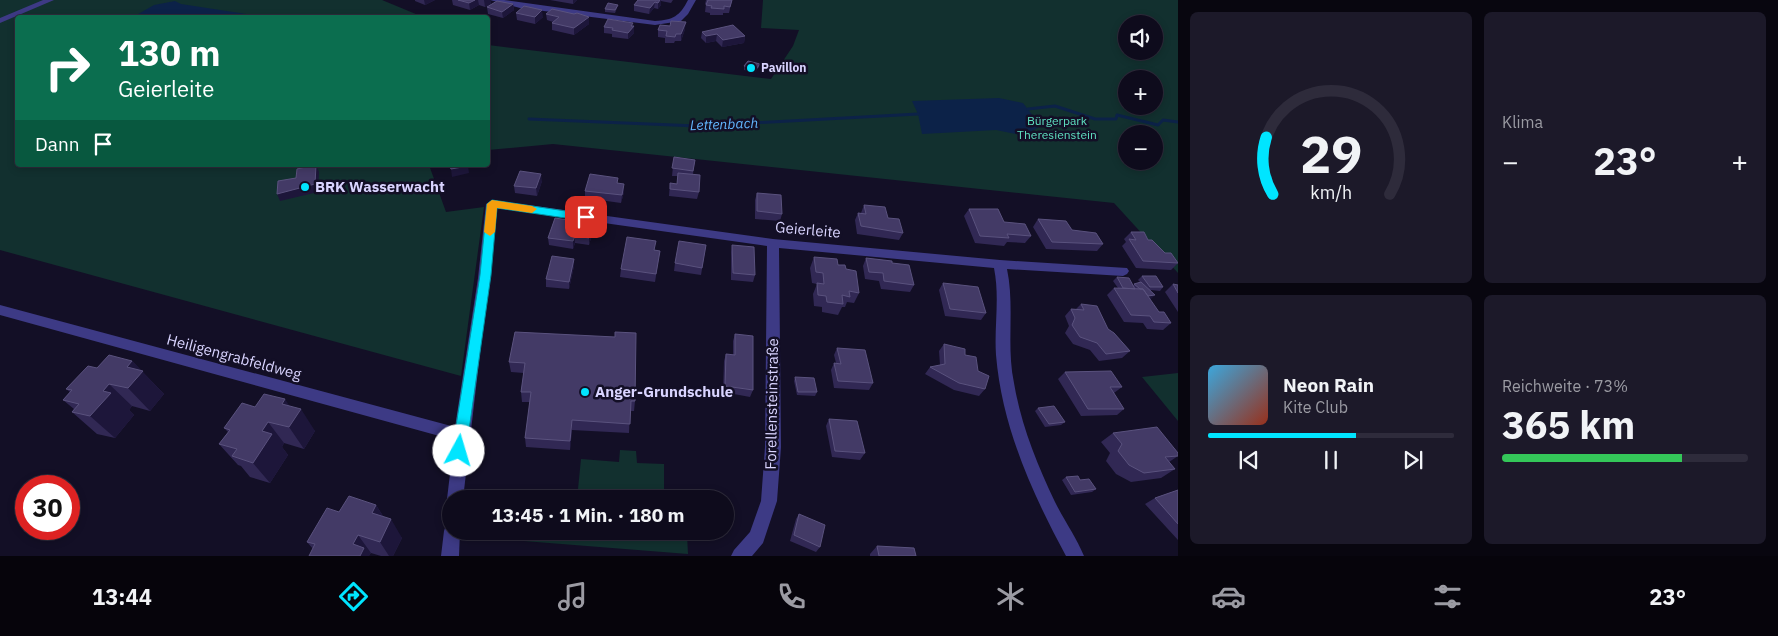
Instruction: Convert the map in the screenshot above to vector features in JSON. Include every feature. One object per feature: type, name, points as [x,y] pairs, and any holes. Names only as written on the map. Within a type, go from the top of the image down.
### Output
[{"type":"street","points":[[0,21],[50,0]]},
{"type":"street","points":[[494,0],[520,6],[655,23],[670,23],[679,20],[684,16],[692,0]]},
{"type":"street","name":"Geierleite","points":[[460,435],[485,275],[492,204],[773,244],[1000,264],[1123,271]]},
{"type":"street","name":"Forellensteinstraße","points":[[740,556],[756,537],[769,502],[773,447],[773,244]]},
{"type":"street","points":[[1000,264],[1004,290],[1003,355],[1010,400],[1024,451],[1052,514],[1075,556]]},
{"type":"street","name":"Heiligengrabfeldweg","points":[[0,310],[460,435]]},
{"type":"street","points":[[455,490],[460,435]]},
{"type":"street","points":[[450,556],[451,540]]},
{"type":"green space","points":[[0,0],[382,0],[418,15],[15,15],[15,167],[430,167],[446,212],[484,207],[461,376],[0,250]]},
{"type":"green space","name":"Bürgerpark Theresienstein","points":[[763,0],[1178,0],[1178,273],[1114,203],[553,144],[490,150],[490,45],[771,79],[793,46],[799,30],[761,28]]},
{"type":"green space","points":[[1178,373],[1178,421],[1142,377]]},
{"type":"green space","points":[[620,450],[636,451],[637,463],[664,464],[664,490],[578,490],[581,459],[619,462]]},
{"type":"green space","points":[[510,540],[687,540],[688,554]]},
{"type":"water","points":[[175,1],[181,4],[253,15],[136,15],[154,5]]},
{"type":"water","points":[[999,98],[1023,103],[1041,126],[1020,135],[996,130],[922,134],[918,114],[912,101]]},
{"type":"building","points":[[458,0],[475,0],[469,3]]},
{"type":"building","points":[[638,0],[660,0],[658,3],[655,2],[650,8],[634,5]]},
{"type":"building","points":[[708,0],[732,0],[730,7],[724,6],[724,9],[711,8],[712,6],[706,5]]},
{"type":"building","points":[[497,1],[513,4],[502,12],[487,7]]},
{"type":"building","points":[[608,3],[618,5],[615,10],[605,9]]},
{"type":"building","points":[[524,6],[542,10],[535,17],[516,13]]},
{"type":"building","points":[[552,9],[589,17],[574,28],[552,23],[559,17],[546,14]]},
{"type":"building","points":[[608,19],[633,23],[631,26],[634,26],[628,33],[612,30],[613,28],[604,27]]},
{"type":"building","points":[[671,21],[686,22],[681,34],[676,34],[675,37],[666,36],[667,31],[658,30],[660,25],[670,26]]},
{"type":"building","points":[[733,25],[745,36],[723,40],[717,34],[706,36],[702,32]]},
{"type":"building","points":[[748,61],[760,64],[756,69],[744,66]]},
{"type":"building","points":[[674,157],[695,160],[693,171],[672,168]]},
{"type":"building","points":[[316,167],[315,184],[277,194],[278,181],[296,178],[297,169]]},
{"type":"building","points":[[520,171],[541,174],[536,188],[514,186]]},
{"type":"building","points":[[678,173],[700,175],[699,192],[670,189],[670,183],[677,184]]},
{"type":"building","points":[[590,174],[618,178],[617,183],[624,184],[622,195],[585,191]]},
{"type":"building","points":[[757,193],[781,195],[782,214],[757,211]]},
{"type":"building","points":[[864,205],[885,207],[888,218],[899,219],[903,233],[861,226],[858,213],[866,214]]},
{"type":"building","points":[[969,209],[998,209],[1004,222],[1025,224],[1031,236],[1007,234],[1009,238],[980,236]]},
{"type":"building","points":[[555,218],[593,224],[589,238],[575,236],[573,241],[548,238]]},
{"type":"building","points":[[1038,219],[1066,221],[1072,230],[1096,233],[1103,244],[1052,242]]},
{"type":"building","points":[[1131,232],[1144,232],[1148,240],[1152,240],[1165,253],[1171,253],[1178,263],[1143,261],[1129,239],[1136,240]]},
{"type":"building","points":[[627,237],[656,241],[654,250],[660,251],[656,274],[621,269]]},
{"type":"building","points":[[679,241],[706,245],[702,268],[675,263]]},
{"type":"building","points":[[732,245],[754,247],[755,275],[733,273]]},
{"type":"building","points":[[552,256],[574,259],[569,282],[546,279]]},
{"type":"building","points":[[814,257],[837,259],[838,265],[845,265],[846,269],[856,271],[859,293],[849,291],[850,297],[842,295],[843,304],[827,302],[826,296],[818,295],[817,283],[824,284],[823,273],[816,272]]},
{"type":"building","points":[[866,258],[909,265],[914,285],[884,281],[883,273],[869,272]]},
{"type":"building","points":[[1142,276],[1156,276],[1163,287],[1150,287]]},
{"type":"building","points":[[1117,277],[1129,278],[1135,289],[1123,288]]},
{"type":"building","points":[[1141,282],[1155,295],[1148,296],[1143,289],[1134,284]]},
{"type":"building","points":[[943,283],[978,287],[986,313],[950,309]]},
{"type":"building","points":[[1173,284],[1178,285],[1178,293]]},
{"type":"building","points":[[1114,288],[1143,289],[1159,312],[1164,312],[1171,323],[1154,322],[1150,316],[1131,315]]},
{"type":"building","points":[[1081,304],[1097,306],[1108,329],[1130,351],[1106,354],[1097,343],[1080,337],[1072,325],[1075,318],[1071,309],[1084,310]]},
{"type":"building","points":[[515,332],[615,337],[615,332],[636,333],[635,401],[631,401],[630,424],[572,420],[570,441],[525,438],[531,392],[521,392],[525,363],[509,362]]},
{"type":"building","points":[[735,334],[753,336],[753,390],[725,386],[726,354],[735,355]]},
{"type":"building","points":[[944,344],[965,349],[965,355],[976,357],[978,371],[989,376],[985,389],[959,383],[930,367],[945,364]]},
{"type":"building","points":[[837,348],[865,350],[873,383],[838,381],[834,363],[841,364]]},
{"type":"building","points":[[109,355],[132,361],[127,367],[143,371],[128,388],[109,384],[103,391],[111,393],[90,416],[72,412],[79,404],[63,400],[72,390],[66,389],[88,366],[97,368]]},
{"type":"building","points":[[1111,371],[1122,387],[1110,387],[1124,409],[1088,409],[1065,372]]},
{"type":"building","points":[[795,377],[814,378],[817,392],[798,392]]},
{"type":"building","points":[[264,394],[285,399],[282,404],[301,409],[289,427],[268,422],[262,431],[272,434],[253,463],[232,456],[237,449],[219,444],[230,430],[224,428],[242,403],[255,407]]},
{"type":"building","points":[[1054,406],[1065,422],[1049,424],[1038,408]]},
{"type":"building","points":[[829,419],[857,421],[865,453],[835,451]]},
{"type":"building","points":[[1157,427],[1178,453],[1178,456],[1165,457],[1175,469],[1144,473],[1129,465],[1118,451],[1122,444],[1113,433]]},
{"type":"building","points":[[1078,476],[1080,480],[1089,479],[1096,489],[1075,492],[1066,477]]},
{"type":"building","points":[[1178,490],[1178,524],[1155,498]]},
{"type":"building","points":[[349,496],[376,505],[372,513],[391,519],[380,542],[358,535],[353,544],[364,548],[360,556],[309,556],[315,544],[307,542],[327,508],[339,512]]},
{"type":"building","points":[[799,514],[825,525],[820,547],[794,535]]},
{"type":"building","points":[[877,546],[914,548],[916,556],[879,556]]},
{"type":"waterway","points":[[1028,109],[1055,106],[1095,119],[1116,119],[1117,115],[1158,125],[1163,120],[1178,122]]},
{"type":"waterway","name":"Lettenbach","points":[[529,119],[697,126],[918,114]]},
{"type":"slow traffic","points":[[490,232],[492,204],[532,209]]},
{"type":"place","name":"Pavillon","points":[[751,68]]},
{"type":"place","name":"BRK Wasserwacht","points":[[305,187]]},
{"type":"place","name":"Anger-Grundschule","points":[[585,392]]},
{"type":"route","points":[[459,451],[488,255],[492,204],[586,217]]}]
